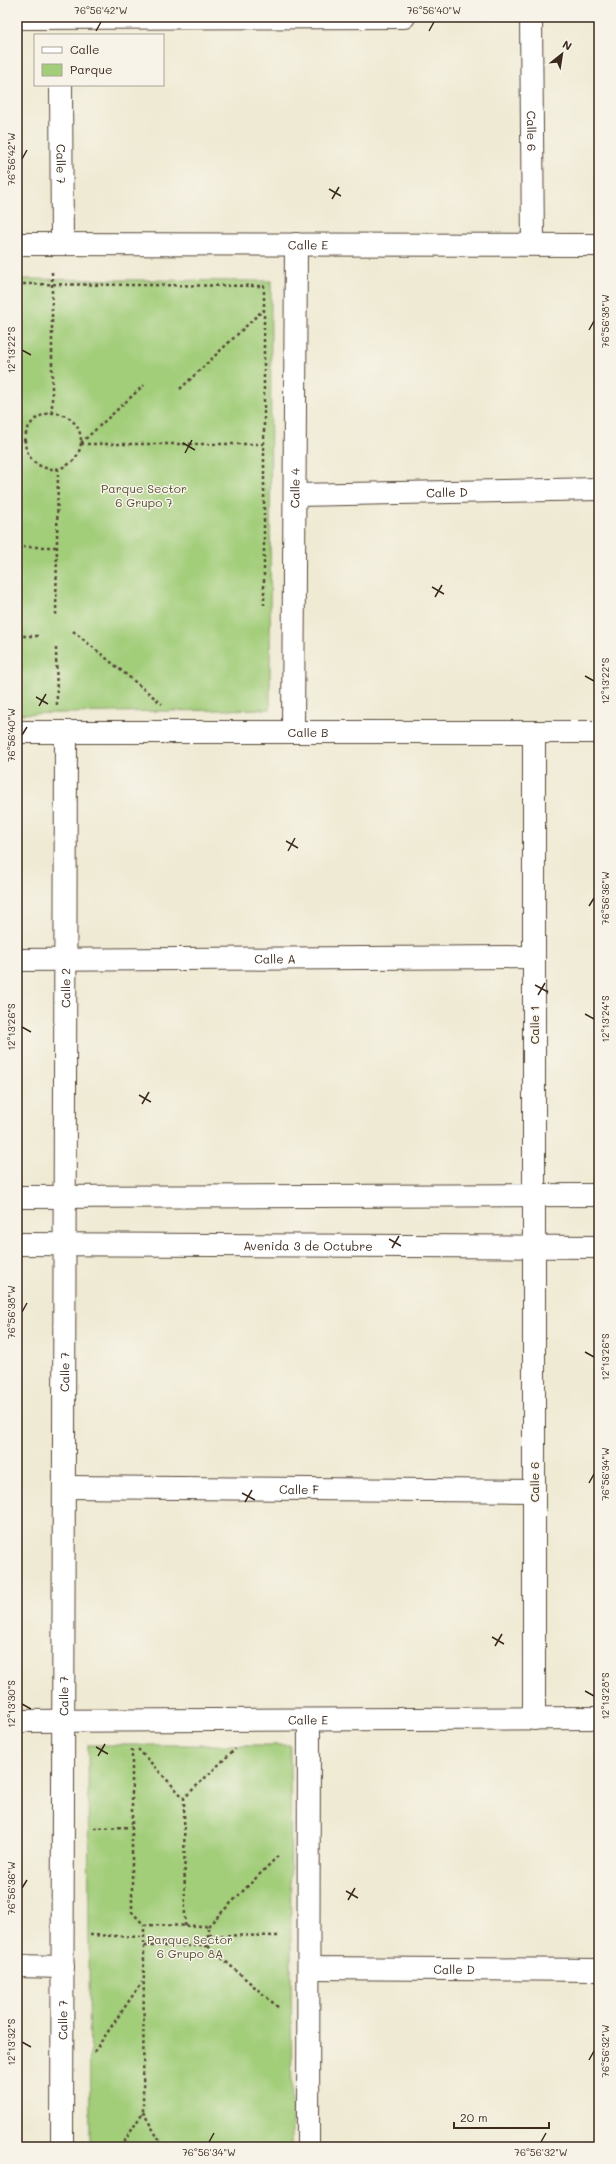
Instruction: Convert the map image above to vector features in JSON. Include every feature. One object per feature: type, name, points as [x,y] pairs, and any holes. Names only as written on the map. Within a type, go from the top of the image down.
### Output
[{"type":"street","points":[[17,18],[60,23],[404,17]]},
{"type":"street","name":"Calle 6","points":[[531,17],[533,244]]},
{"type":"street","name":"Calle 7","points":[[57,244],[61,86]]},
{"type":"street","name":"Calle E","points":[[17,244],[599,245]]},
{"type":"street","name":"Calle 4","points":[[293,732],[296,244]]},
{"type":"street","name":"Calle D","points":[[295,495],[599,489]]},
{"type":"street","name":"Calle B","points":[[17,732],[599,732]]},
{"type":"street","name":"Calle 2","points":[[65,1244],[66,732]]},
{"type":"street","name":"Calle 1","points":[[533,1246],[534,732]]},
{"type":"street","name":"Calle A","points":[[17,960],[534,957]]},
{"type":"street","points":[[17,1197],[599,1195]]},
{"type":"street","name":"Avenida 3 de Octubre","points":[[17,1244],[599,1247]]},
{"type":"street","name":"Calle 7","points":[[62,2147],[65,1244]]},
{"type":"street","name":"Calle 6","points":[[533,1246],[534,1719]]},
{"type":"street","name":"Calle F","points":[[64,1487],[534,1491]]},
{"type":"street","name":"Calle E","points":[[17,1721],[599,1718]]},
{"type":"street","points":[[308,2147],[309,1720]]},
{"type":"street","points":[[17,1966],[63,1967]]},
{"type":"street","name":"Calle D","points":[[309,1968],[599,1970]]},
{"type":"path","points":[[52,414],[52,284],[57,244]]},
{"type":"path","points":[[17,284],[264,286],[264,610]]},
{"type":"path","points":[[180,389],[263,310]]},
{"type":"path","points":[[81,444],[144,386]]},
{"type":"path","points":[[52,414],[70,420],[76,426],[81,444],[79,453],[74,460],[58,469],[49,469],[33,460],[28,453],[26,440],[30,427],[36,420],[52,414]]},
{"type":"path","points":[[17,440],[26,440]]},
{"type":"path","points":[[81,444],[295,444]]},
{"type":"path","points":[[56,615],[58,469]]},
{"type":"path","points":[[17,547],[57,547]]},
{"type":"path","points":[[73,631],[164,706],[156,706]]},
{"type":"path","points":[[17,636],[40,636]]},
{"type":"path","points":[[50,707],[57,707],[56,648]]},
{"type":"path","points":[[132,1749],[132,1912],[144,1925],[142,1981],[143,2112],[163,2147]]},
{"type":"path","points":[[138,1749],[184,1798],[185,1926]]},
{"type":"path","points":[[184,1798],[235,1749]]},
{"type":"path","points":[[94,1828],[132,1827]]},
{"type":"path","points":[[208,1946],[208,1926],[283,1851]]},
{"type":"path","points":[[144,1925],[208,1926]]},
{"type":"path","points":[[63,1935],[144,1936]]},
{"type":"path","points":[[208,1935],[308,1936]]},
{"type":"path","points":[[144,1946],[208,1946],[283,2011]]},
{"type":"path","points":[[94,2052],[142,1981]]},
{"type":"path","points":[[121,2147],[143,2112]]},
{"type":"green space","name":"Parque Sector 6 Grupo 7","points":[[17,279],[271,281],[270,709],[17,714]]},
{"type":"green space","name":"Parque Sector 6 Grupo 8A","points":[[88,1745],[290,1745],[292,2147],[90,2147]]}]
